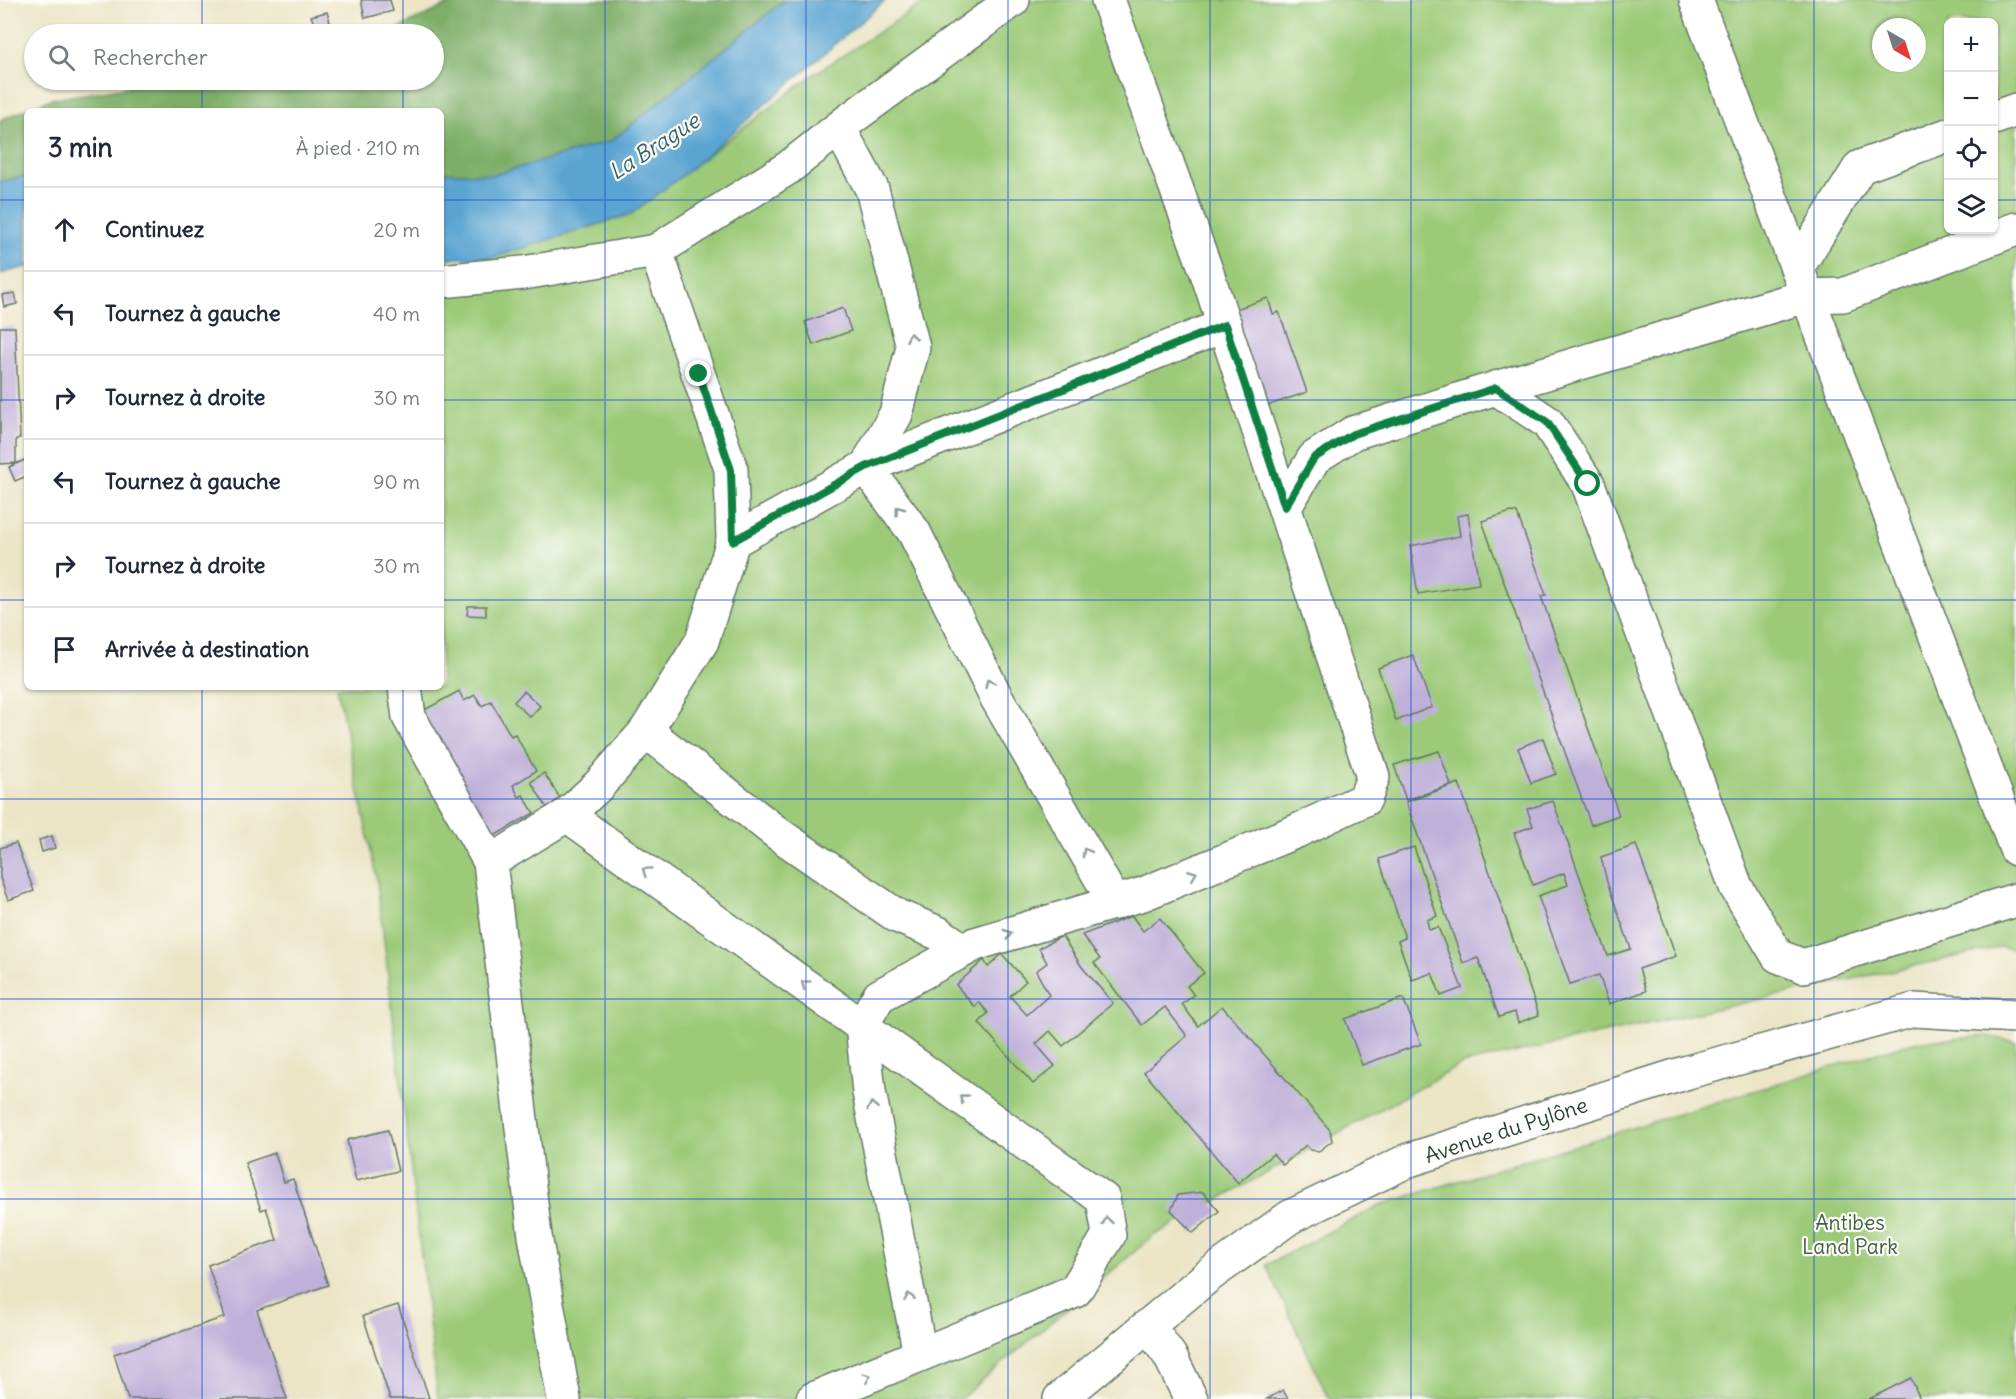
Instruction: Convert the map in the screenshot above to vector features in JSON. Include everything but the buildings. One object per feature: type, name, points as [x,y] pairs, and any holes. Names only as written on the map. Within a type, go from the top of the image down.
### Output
[{"type":"street","points":[[444,281],[523,273],[656,251],[788,168],[1013,0]]},
{"type":"street","points":[[920,1354],[869,1092],[862,1025],[879,996],[975,944],[1143,894],[1297,831],[1365,799],[1373,777],[1225,325],[1108,0]]},
{"type":"street","points":[[1696,0],[2016,849]]},
{"type":"street","points":[[1998,117],[2016,110]]},
{"type":"street","points":[[839,128],[872,189],[913,347],[896,414],[866,467]]},
{"type":"street","points":[[1801,282],[1860,167],[1944,136]]},
{"type":"street","points":[[1285,507],[1314,458],[1353,434],[1496,388],[1801,282],[1843,295],[2016,229]]},
{"type":"street","points":[[490,862],[567,815],[599,785],[646,731],[702,641],[733,541],[731,470],[656,251]]},
{"type":"street","points":[[733,541],[866,467],[1225,325]]},
{"type":"street","points":[[1496,388],[1547,422],[1588,484],[1736,887],[1778,956],[1803,966],[2016,900]]},
{"type":"street","points":[[866,467],[914,531],[995,696],[1115,903]]},
{"type":"street","points":[[405,690],[409,717],[490,862],[535,1236],[564,1399]]},
{"type":"street","points":[[646,731],[777,833],[888,910],[938,933],[963,951]]},
{"type":"street","points":[[567,815],[1103,1199],[1109,1235],[1075,1291],[813,1399]]},
{"type":"street","name":"Avenue du Pylône","points":[[1060,1399],[1208,1276],[1290,1217],[1409,1160],[1688,1072],[1914,1010],[2016,1016]]},
{"type":"street","points":[[1149,1327],[1170,1356],[1191,1399]]},
{"type":"green space","points":[[458,0],[785,0],[611,141],[493,175],[444,172],[444,108],[29,108],[51,99],[108,90],[444,90],[444,24],[407,24]]},
{"type":"green space","points":[[928,0],[2016,0],[2016,949],[2001,947],[1462,1064],[1153,1236],[960,1399],[438,1399],[377,881],[338,690],[444,690],[444,266],[495,257],[631,214],[811,76]]},
{"type":"green space","points":[[24,110],[24,177],[0,182],[0,120]]},
{"type":"green space","name":"Antibes Land Park","points":[[1987,1036],[2016,1042],[2016,1399],[1329,1399],[1266,1265],[1380,1205],[1913,1042]]},
{"type":"water","name":"La Brague","points":[[785,0],[886,0],[687,172],[631,214],[495,257],[444,259],[444,172],[493,175],[611,141]]},
{"type":"water","points":[[24,177],[24,268],[0,274],[0,182]]},
{"type":"route","points":[[699,374],[731,470],[733,541],[866,467],[1225,325],[1285,507],[1314,458],[1353,434],[1496,388],[1547,422],[1588,484]]}]
